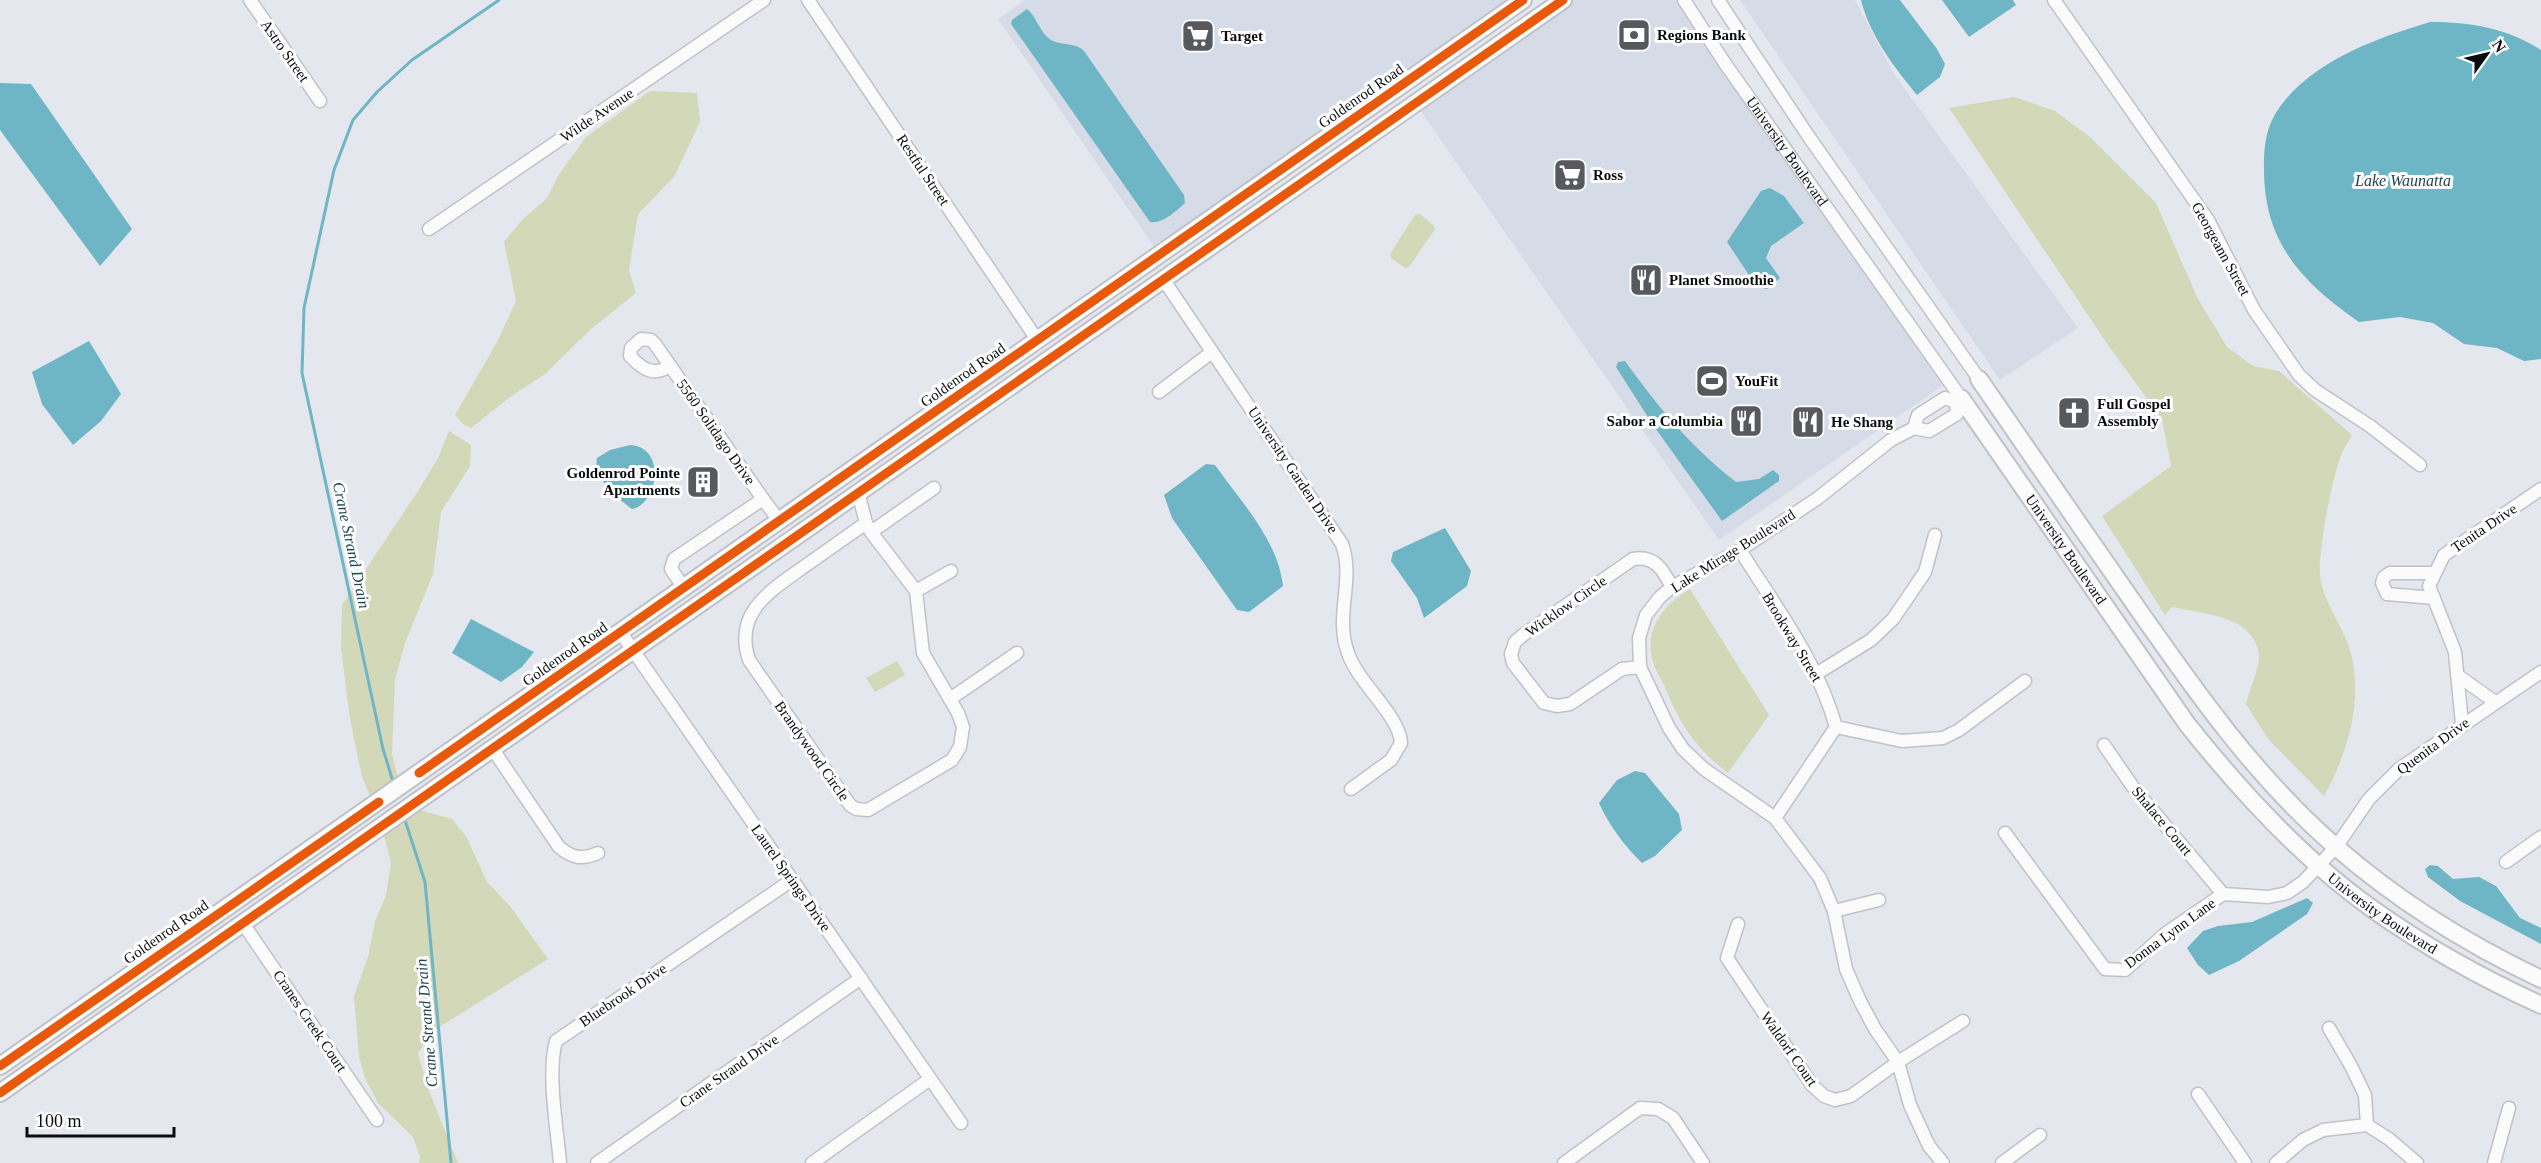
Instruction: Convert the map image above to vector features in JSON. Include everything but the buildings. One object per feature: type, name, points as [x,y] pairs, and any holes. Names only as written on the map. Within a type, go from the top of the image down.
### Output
[{"type":"main road","name":"Goldenrod Road","points":[[0,1066],[243,897],[386,810],[426,781],[484,729],[1523,0]]},
{"type":"main road","name":"Goldenrod Road","points":[[426,781],[492,747],[1563,0]]},
{"type":"main road","points":[[1546,11],[1575,0]]},
{"type":"main road","points":[[1163,279],[1170,261],[1235,214],[1256,188]]},
{"type":"main road","points":[[946,431],[967,403],[1034,358],[1038,341]]},
{"type":"main road","name":"University Boulevard","points":[[1979,379],[2205,706],[2270,782],[2336,847],[2422,914],[2482,949],[2541,979]]},
{"type":"main road","name":"University Boulevard","points":[[1959,400],[2187,724],[2220,765],[2258,806],[2319,866],[2374,910],[2441,952],[2508,990],[2541,1005]]},
{"type":"main road","points":[[858,492],[863,474],[931,426],[946,405]]},
{"type":"main road","points":[[492,747],[500,728],[592,653]]},
{"type":"main road","name":"Goldenrod Road","points":[[0,1093],[362,839],[386,810]]},
{"type":"main road","points":[[154,984],[171,960],[239,912],[243,897]]},
{"type":"street","name":"Astro Street","points":[[250,0],[320,102]]},
{"type":"street","name":"Wilde Avenue","points":[[429,230],[764,0]]},
{"type":"street","name":"Restful Street","points":[[808,0],[1038,341]]},
{"type":"street","name":"University Boulevard","points":[[1684,0],[1724,62],[1959,400]]},
{"type":"street","name":"University Boulevard","points":[[1718,0],[1809,137],[1979,379]]},
{"type":"street","name":"Georgeann Street","points":[[2054,0],[2208,220],[2253,310],[2299,375],[2315,390],[2370,426],[2421,465]]},
{"type":"street","points":[[1345,126],[1356,144]]},
{"type":"street","name":"University Garden Drive","points":[[1163,279],[1331,525],[1346,554],[1348,564],[1341,631],[1348,654],[1359,677],[1398,728],[1401,743],[1391,760],[1350,789]]},
{"type":"street","points":[[1160,392],[1212,352]]},
{"type":"street","name":"5560 Solidago Drive","points":[[669,366],[780,522]]},
{"type":"street","name":"Lake Mirage Boulevard","points":[[1914,428],[1918,415],[1945,398],[1959,400],[1957,414],[1946,422],[1929,431],[1914,428],[1891,440],[1818,498],[1740,550],[1672,587],[1660,597],[1646,615],[1639,638],[1640,667],[1669,728],[1683,749],[1704,769],[1775,818],[1820,878],[1834,911],[1850,980],[1875,1029],[1898,1062],[1910,1105],[1929,1146],[1943,1163]]},
{"type":"street","name":"Brandywood Circle","points":[[916,591],[923,653],[950,699],[963,727],[962,740],[955,756],[941,768],[873,808],[862,810],[850,805],[846,800],[749,660],[746,651],[748,625],[761,599],[849,535],[869,527],[934,488]]},
{"type":"street","name":"Tenita Drive","points":[[2434,573],[2444,555],[2541,489]]},
{"type":"street","points":[[858,492],[869,527],[916,591],[951,571]]},
{"type":"street","name":"5560 Solidago Drive","points":[[684,588],[671,569],[674,559],[763,498]]},
{"type":"street","points":[[1816,674],[1870,640],[1893,619],[1924,572],[1935,535]]},
{"type":"street","name":"Brookway Street","points":[[1740,550],[1816,674],[1830,705],[1836,727]]},
{"type":"street","name":"Wicklow Circle","points":[[1640,667],[1622,669],[1570,704],[1557,706],[1544,703],[1513,663],[1511,654],[1515,642],[1522,635],[1633,559],[1650,560],[1660,566],[1672,587]]},
{"type":"street","points":[[2434,598],[2387,594],[2382,584],[2384,578],[2390,573],[2434,573],[2430,586],[2455,652],[2462,724]]},
{"type":"street","name":"Laurel Springs Drive","points":[[621,633],[961,1123]]},
{"type":"street","points":[[950,699],[1017,652]]},
{"type":"street","name":"Quenita Drive","points":[[2319,866],[2336,847],[2369,799],[2399,769],[2541,672]]},
{"type":"street","points":[[2457,675],[2495,702]]},
{"type":"street","points":[[1775,818],[1836,727],[1902,741],[1943,738],[1959,730],[2025,681]]},
{"type":"street","name":"Shalace Court","points":[[2104,745],[2133,787],[2223,894]]},
{"type":"street","points":[[492,747],[559,847],[569,856],[586,858],[598,853]]},
{"type":"street","name":"Donna Lynn Lane","points":[[2005,833],[2105,969],[2125,970],[2166,934],[2223,894],[2268,897],[2287,893],[2303,882],[2319,866]]},
{"type":"street","points":[[2506,862],[2541,837]]},
{"type":"street","name":"Bluebrook Drive","points":[[560,1163],[553,1069],[553,1052],[556,1041],[792,880]]},
{"type":"street","points":[[1834,911],[1879,900]]},
{"type":"street","name":"Cranes Creek Court","points":[[242,922],[377,1120]]},
{"type":"street","name":"Waldorf Court","points":[[1738,924],[1727,958],[1812,1085],[1824,1096],[1834,1100],[1851,1096],[1898,1062]]},
{"type":"street","name":"Crane Strand Drive","points":[[597,1163],[861,978]]},
{"type":"street","points":[[69,1017],[76,1040]]},
{"type":"street","points":[[1898,1062],[1963,1021]]},
{"type":"street","points":[[2329,1028],[2352,1066],[2365,1095],[2367,1125]]},
{"type":"street","points":[[812,1163],[930,1079]]},
{"type":"street","points":[[2198,1094],[2246,1163]]},
{"type":"street","points":[[1564,1163],[1640,1108],[1658,1109],[1673,1118],[1703,1163]]},
{"type":"street","points":[[2494,1163],[2509,1108]]},
{"type":"street","points":[[2276,1163],[2303,1140],[2323,1130],[2367,1125],[2389,1139],[2417,1163]]},
{"type":"street","points":[[2002,1163],[2040,1136]]},
{"type":"shaded area","points":[[1025,0],[1522,0],[1159,254],[998,19]]},
{"type":"shaded area","points":[[1568,0],[1687,0],[1948,382],[1719,540],[1417,106]]},
{"type":"shaded area","points":[[1740,0],[1855,0],[1894,74],[2078,328],[2000,380]]},
{"type":"green space","points":[[650,91],[697,93],[700,122],[674,177],[638,214],[629,270],[636,293],[591,329],[545,374],[510,397],[471,428],[463,424],[455,415],[497,342],[516,301],[504,242],[521,221],[547,198],[558,176],[586,137]]},
{"type":"green space","points":[[2014,97],[2055,111],[2090,137],[2156,203],[2197,297],[2227,347],[2253,366],[2279,371],[2352,435],[2341,455],[2326,515],[2320,576],[2328,603],[2349,647],[2354,666],[2354,704],[2347,743],[2324,796],[2268,739],[2246,704],[2259,660],[2255,642],[2248,632],[2225,619],[2198,612],[2172,607],[2165,615],[2102,516],[2171,466],[2162,419],[2108,345],[1949,108]]},
{"type":"green space","points":[[1420,214],[1435,229],[1409,267],[1405,268],[1391,258],[1390,254],[1415,215]]},
{"type":"green space","points":[[449,431],[471,445],[470,466],[441,512],[433,574],[405,643],[395,679],[392,754],[400,785],[372,800],[362,777],[350,719],[341,649],[342,605],[420,488],[438,458]]},
{"type":"green space","points":[[1690,589],[1769,715],[1728,773],[1706,754],[1689,734],[1656,670],[1651,653],[1653,631],[1663,611]]},
{"type":"green space","points":[[897,661],[905,675],[875,692],[866,678]]},
{"type":"green space","points":[[405,806],[452,819],[466,836],[487,882],[510,906],[548,959],[433,1031],[418,1053],[427,1086],[458,1163],[419,1163],[420,1157],[413,1137],[378,1103],[365,1078],[359,1057],[354,996],[368,957],[375,921],[386,896],[391,863],[380,820]]},
{"type":"water","points":[[1861,0],[1900,0],[1937,49],[1945,64],[1940,77],[1917,95],[1877,38]]},
{"type":"water","points":[[1942,0],[2013,0],[2016,5],[1969,37]]},
{"type":"water","points":[[1027,9],[1051,40],[1077,46],[1084,51],[1184,195],[1185,203],[1169,216],[1160,221],[1150,222],[1011,24],[1012,20]]},
{"type":"water","name":"Lake Waunatta","points":[[2430,22],[2459,23],[2501,31],[2541,50],[2541,359],[2524,361],[2497,348],[2464,344],[2433,323],[2400,317],[2359,322],[2319,291],[2303,274],[2289,257],[2278,238],[2270,216],[2265,193],[2265,147],[2271,122],[2286,99],[2316,72],[2352,51]]},
{"type":"water","points":[[0,83],[31,84],[132,229],[100,266],[0,130]]},
{"type":"water","points":[[1770,188],[1784,196],[1804,223],[1771,246],[1766,258],[1780,278],[1767,289],[1757,287],[1727,242],[1761,191]]},
{"type":"water","points":[[89,341],[121,394],[101,421],[73,445],[42,404],[32,372]]},
{"type":"water","points":[[1625,361],[1676,426],[1704,455],[1736,482],[1759,479],[1773,470],[1779,475],[1779,481],[1722,521],[1653,425],[1616,367],[1618,362]]},
{"type":"water","points":[[630,445],[642,448],[650,455],[655,476],[648,497],[641,505],[632,509],[607,487],[597,465],[597,458],[610,450]]},
{"type":"water","points":[[1206,464],[1215,465],[1247,507],[1266,537],[1280,569],[1283,586],[1249,612],[1237,610],[1172,518],[1164,495]]},
{"type":"water","points":[[1445,528],[1471,571],[1467,586],[1424,618],[1417,598],[1391,561],[1393,552]]},
{"type":"water","points":[[471,619],[534,652],[522,667],[501,682],[452,653]]},
{"type":"water","points":[[1635,771],[1645,773],[1679,814],[1682,830],[1655,856],[1642,863],[1618,835],[1599,803],[1617,780]]},
{"type":"water","points":[[2430,865],[2438,866],[2453,879],[2479,877],[2496,886],[2520,918],[2541,928],[2541,944],[2460,901],[2428,877],[2425,869]]},
{"type":"water","points":[[2307,898],[2313,903],[2307,914],[2239,961],[2209,975],[2198,965],[2187,948],[2203,931],[2218,926],[2252,922]]},
{"type":"waterway","name":"Crane Strand Drain","points":[[394,785],[383,749],[302,373],[304,308],[334,170],[353,120],[377,92],[412,60],[499,0]]},
{"type":"waterway","name":"Crane Strand Drain","points":[[404,817],[425,882],[451,1163]]},
{"type":"cycle path","points":[[419,773],[1523,0]]},
{"type":"cycle path","points":[[0,1093],[1563,0]]},
{"type":"cycle path","points":[[0,1066],[379,802]]},
{"type":"place","name":"Regions Bank","points":[[1634,35]]},
{"type":"place","name":"Target","points":[[1198,36]]},
{"type":"place","name":"Ross","points":[[1570,175]]},
{"type":"place","name":"Planet Smoothie","points":[[1646,280]]},
{"type":"place","name":"YouFit","points":[[1712,381]]},
{"type":"place","name":"Full Gospel Assembly","points":[[2074,413]]},
{"type":"place","name":"Sabor a Columbia","points":[[1746,421]]},
{"type":"place","name":"He Shang","points":[[1808,422]]},
{"type":"place","name":"Goldenrod Pointe Apartments","points":[[703,482]]}]
